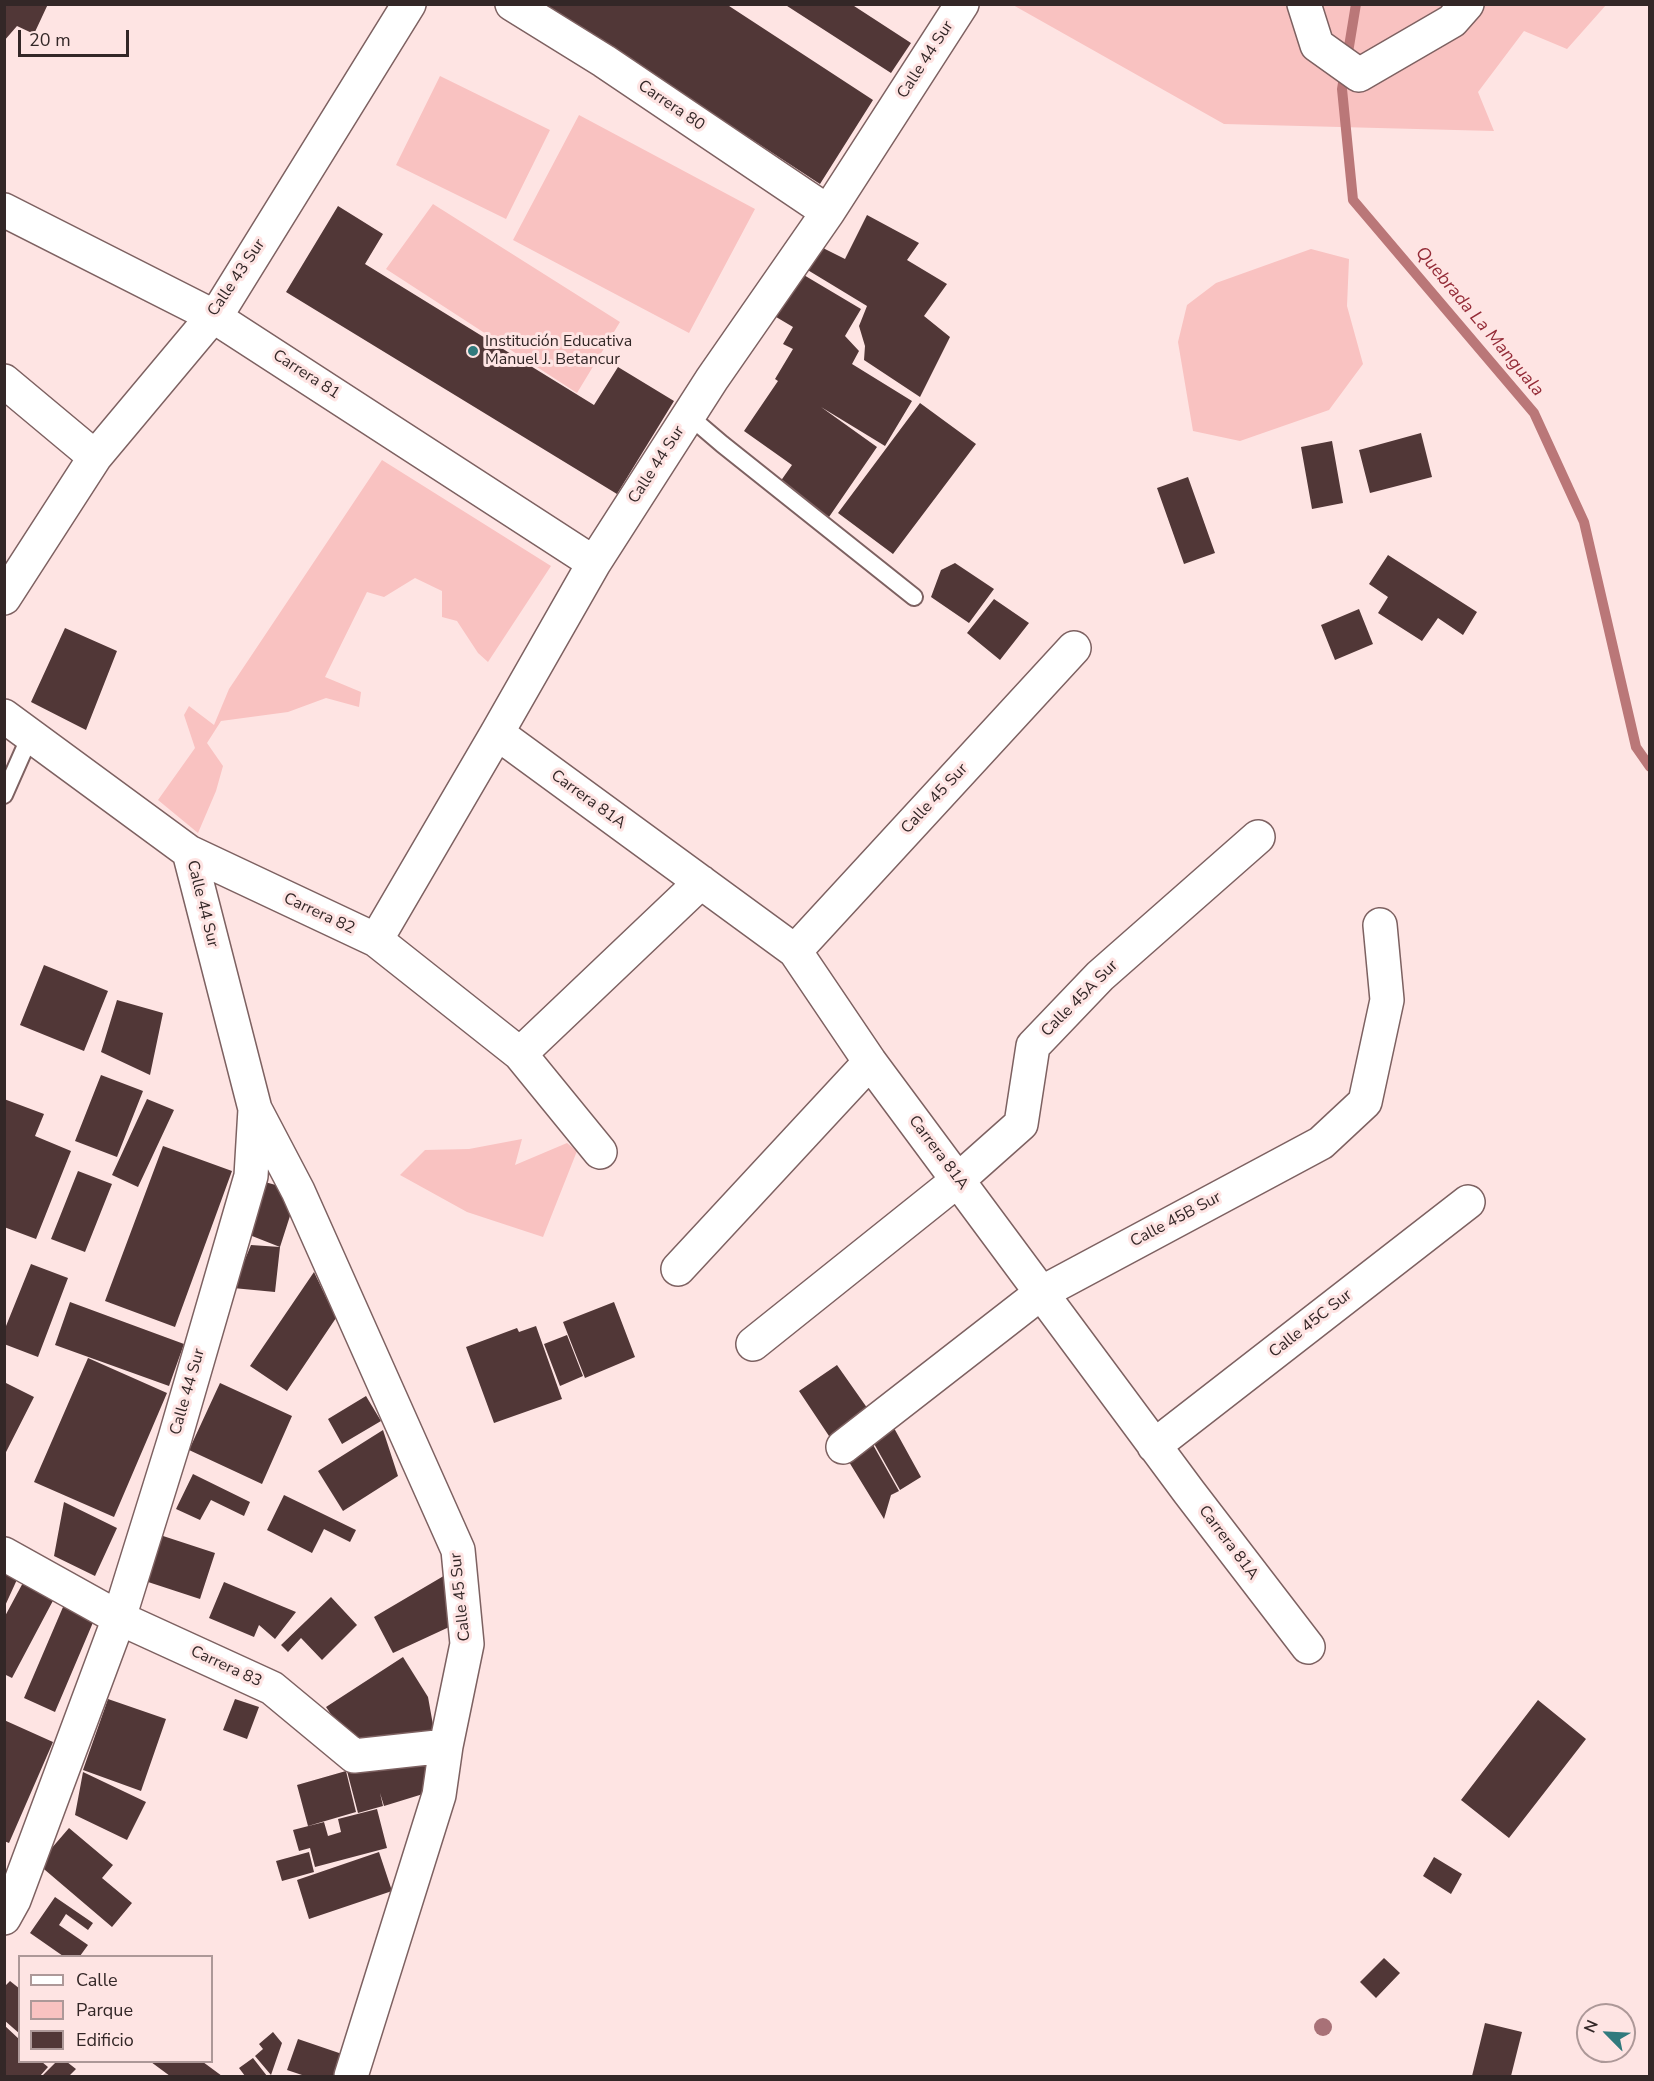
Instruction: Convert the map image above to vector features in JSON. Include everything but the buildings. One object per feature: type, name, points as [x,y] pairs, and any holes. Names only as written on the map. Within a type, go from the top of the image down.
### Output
[{"type":"street","name":"Calle 43 Sur","points":[[4,598],[95,457],[219,311],[409,4]]},
{"type":"street","name":"Carrera 80","points":[[512,4],[604,61],[828,212]]},
{"type":"street","name":"Calle 44 Sur","points":[[376,940],[594,563],[688,415],[828,212],[962,4]]},
{"type":"street","points":[[1304,4],[1317,45],[1359,75],[1452,21],[1467,4]]},
{"type":"street","name":"Carrera 81","points":[[4,210],[213,316],[594,563]]},
{"type":"street","points":[[4,381],[95,457]]},
{"type":"street","name":"Calle 45 Sur","points":[[795,951],[1074,648]]},
{"type":"street","name":"Carrera 82","points":[[18,725],[189,852],[376,940],[520,1054],[600,1152]]},
{"type":"street","name":"Carrera 81A","points":[[497,733],[795,951],[870,1062],[1154,1446],[1308,1647]]},
{"type":"street","name":"Calle 45A Sur","points":[[753,1344],[958,1180],[1021,1124],[1033,1047],[1100,976],[1258,837]]},
{"type":"street","name":"Calle 44 Sur","points":[[8,1904],[119,1618],[175,1438],[251,1176],[255,1109],[189,852]]},
{"type":"street","points":[[520,1054],[701,882]]},
{"type":"street","name":"Calle 45B Sur","points":[[843,1448],[1041,1293],[1320,1143],[1365,1102],[1387,1000],[1380,925]]},
{"type":"street","points":[[678,1269],[870,1062]]},
{"type":"street","name":"Calle 45 Sur","points":[[255,1109],[298,1191],[458,1550],[466,1644],[439,1795],[351,2076]]},
{"type":"street","name":"Calle 45C Sur","points":[[1154,1446],[1468,1202]]},
{"type":"street","name":"Carrera 83","points":[[4,1554],[119,1618],[272,1688],[354,1756],[446,1746]]},
{"type":"lane","points":[[688,415],[914,597]]},
{"type":"lane","points":[[4,795],[18,725]]},
{"type":"green space","points":[[1013,5],[1606,5],[1567,49],[1524,31],[1478,92],[1494,131],[1224,124]]},
{"type":"green space","points":[[440,76],[550,130],[506,219],[396,165]]},
{"type":"green space","points":[[579,115],[755,209],[689,333],[513,240]]},
{"type":"green space","points":[[433,204],[620,322],[577,393],[386,269]]},
{"type":"green space","points":[[1311,249],[1349,259],[1347,306],[1363,364],[1329,410],[1240,441],[1193,431],[1178,342],[1187,305],[1216,283]]},
{"type":"green space","points":[[382,460],[551,566],[488,662],[478,653],[457,621],[442,617],[442,591],[415,578],[384,597],[367,592],[325,677],[361,692],[359,707],[326,698],[288,712],[221,721],[207,743],[223,766],[216,791],[198,833],[158,800],[195,748],[184,715],[189,706],[214,725],[229,689]]},
{"type":"green space","points":[[522,1139],[515,1165],[567,1143],[577,1151],[543,1237],[467,1212],[400,1175],[425,1150],[469,1149]]},
{"type":"waterway","name":"Quebrada La Manguala","points":[[1356,4],[1342,89],[1353,200],[1534,413],[1584,522],[1636,747],[1650,767]]},
{"type":"place","name":"Institución Educativa Manuel J. Betancur","points":[[473,351]]}]
